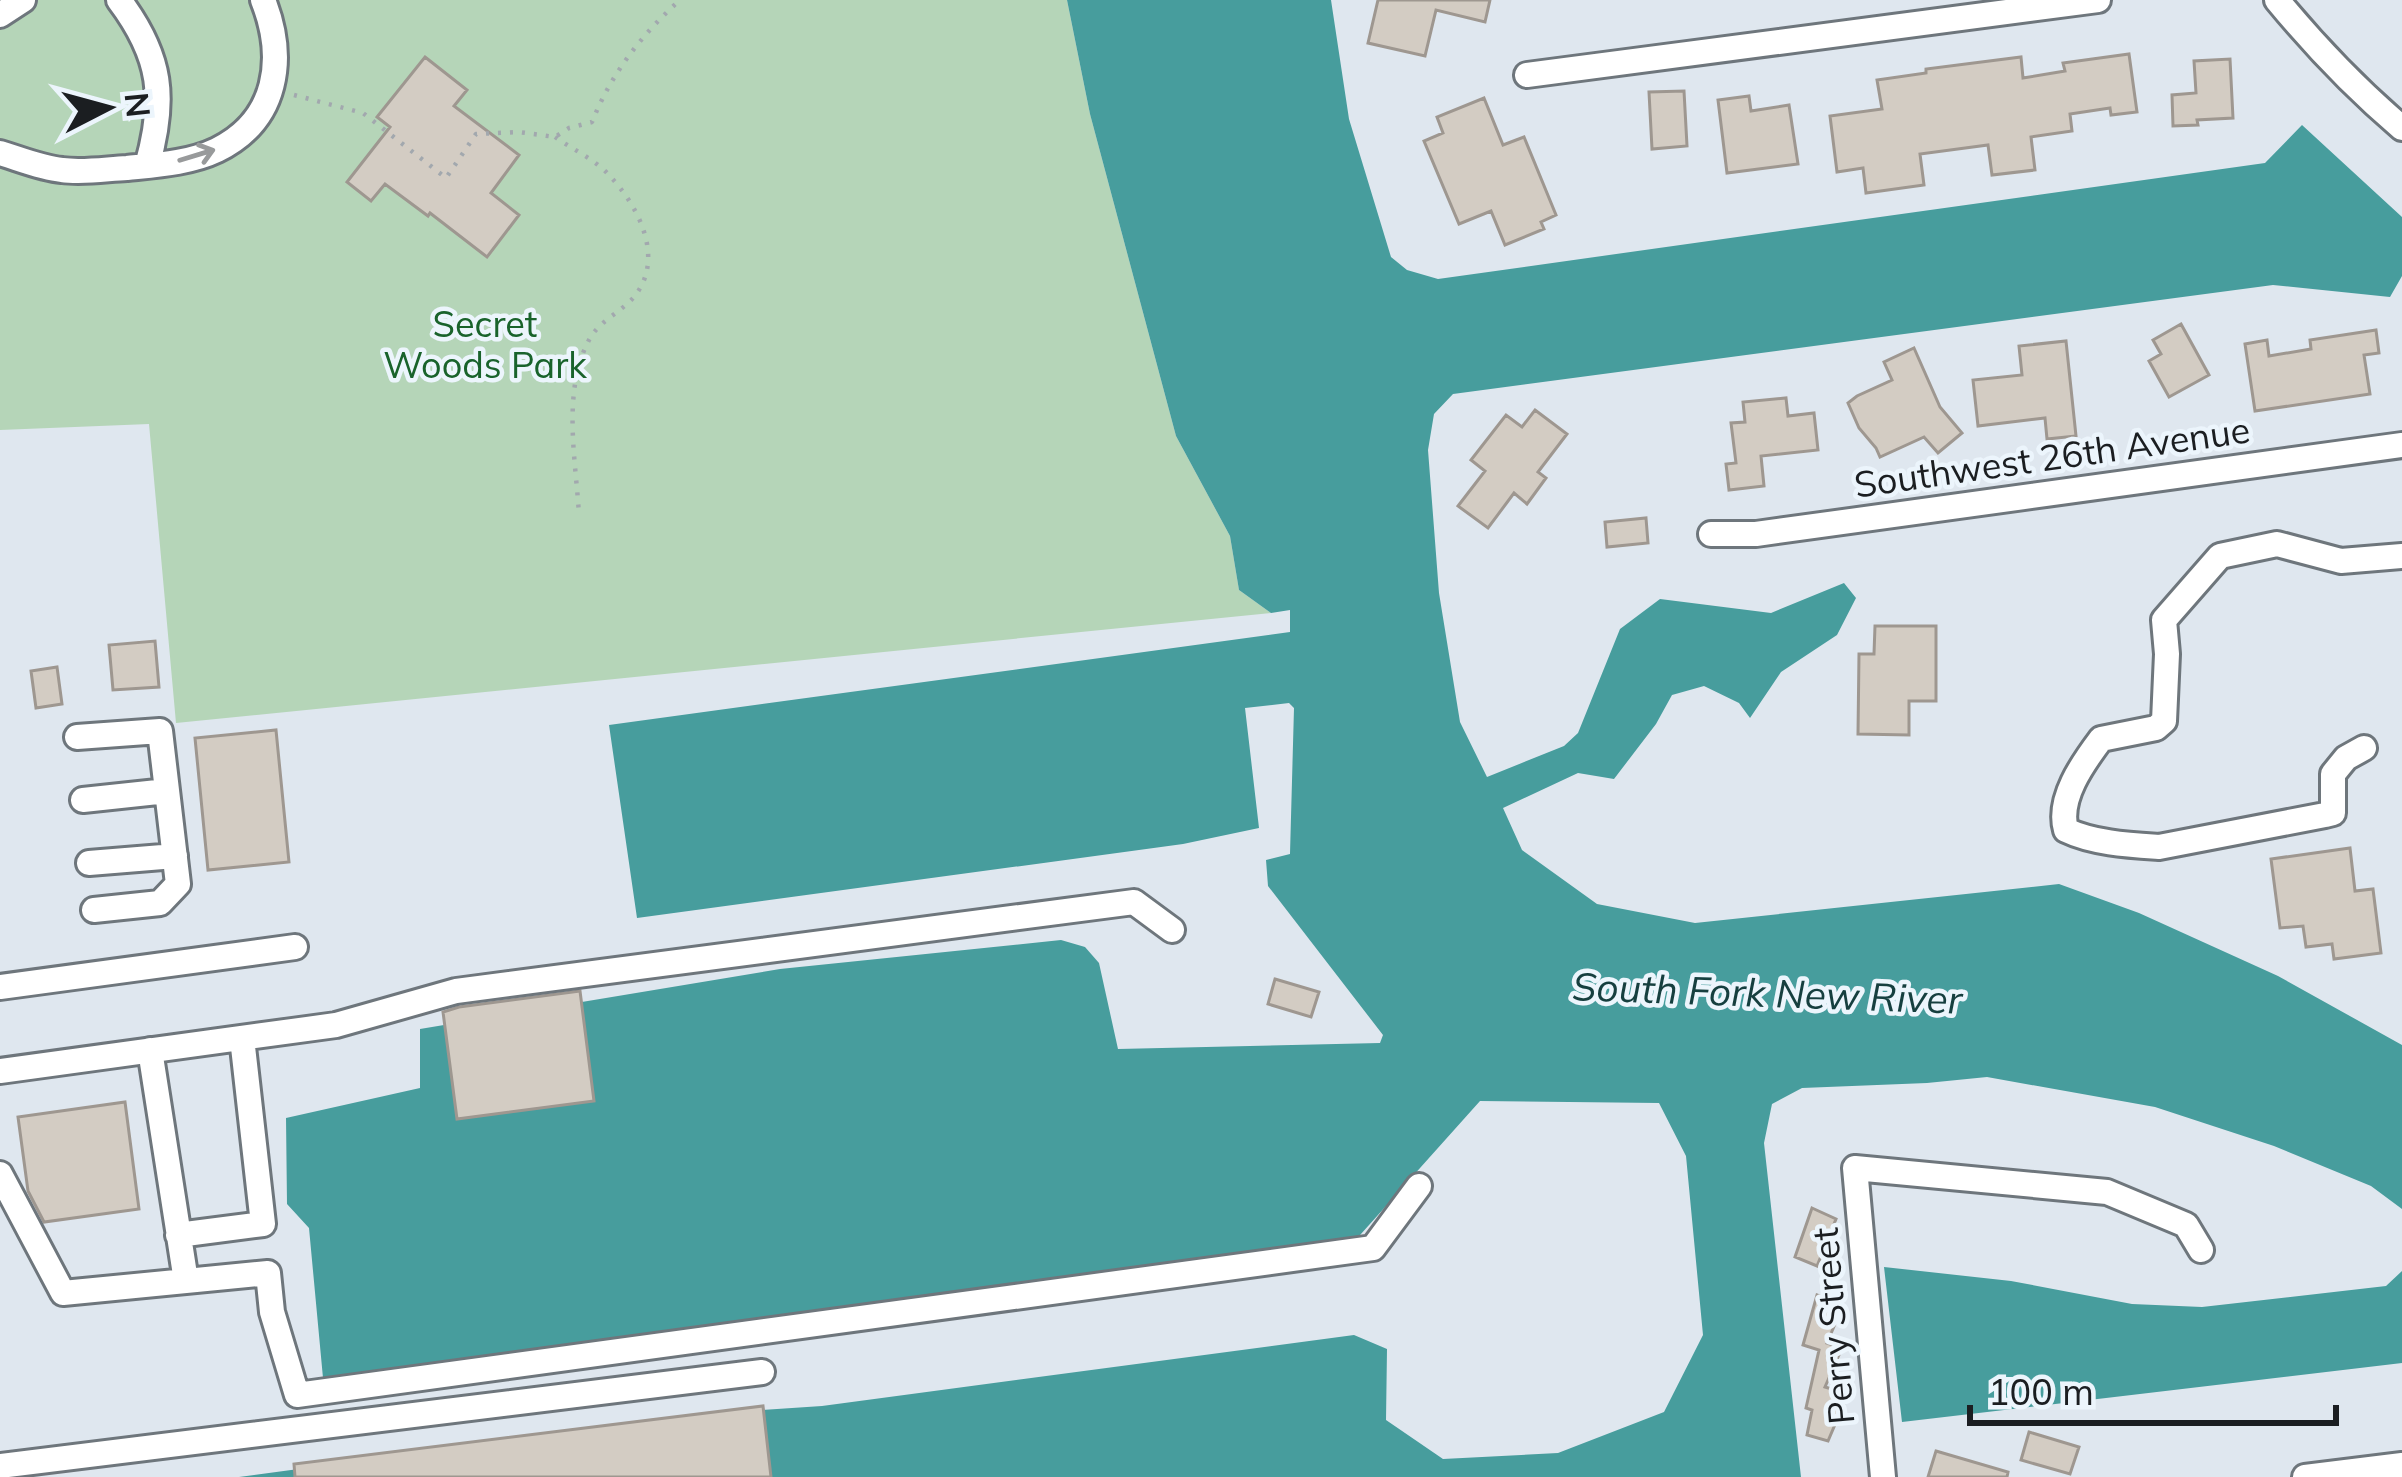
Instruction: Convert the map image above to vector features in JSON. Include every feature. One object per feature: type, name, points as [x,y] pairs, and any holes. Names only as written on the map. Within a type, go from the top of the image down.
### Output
[{"type":"street","points":[[0,15],[23,0]]},
{"type":"street","points":[[119,0],[156,74],[160,106],[146,166]]},
{"type":"street","points":[[0,153],[63,170],[146,166],[217,150],[255,119],[275,76],[275,43],[263,0]]},
{"type":"street","points":[[1527,75],[2098,0]]},
{"type":"street","points":[[2276,0],[2367,99],[2402,128]]},
{"type":"street","name":"Southwest 26th Avenue","points":[[1711,534],[1756,535],[2402,445]]},
{"type":"street","points":[[2363,748],[2346,758],[2332,775],[2333,813],[2325,815],[2159,847],[2076,835],[2063,822],[2080,766],[2101,739],[2156,728],[2164,721],[2164,620],[2220,556],[2277,544],[2341,561],[2402,556]]},
{"type":"street","points":[[77,737],[160,731],[178,884],[160,903],[94,910]]},
{"type":"street","points":[[83,800],[167,791]]},
{"type":"street","points":[[89,863],[175,856]]},
{"type":"street","points":[[0,1071],[336,1025],[456,991],[1134,902],[1172,929]]},
{"type":"street","points":[[0,987],[295,947]]},
{"type":"street","points":[[178,1235],[262,1224],[242,1038]]},
{"type":"street","points":[[150,1051],[186,1281]]},
{"type":"street","name":"Perry Street","points":[[1882,1477],[1855,1168],[2107,1192],[2186,1225],[2201,1250]]},
{"type":"street","points":[[0,1174],[63,1293],[268,1273],[272,1312],[297,1395],[1373,1248],[1419,1186]]},
{"type":"street","points":[[0,1466],[762,1372]]},
{"type":"street","points":[[2305,1477],[2402,1465]]},
{"type":"path","points":[[555,137],[592,122],[601,98],[630,53],[680,0]]},
{"type":"path","points":[[271,89],[363,113],[446,178],[476,134],[519,132],[555,137],[606,171],[629,200],[644,225],[648,264],[635,296],[588,339],[580,365],[573,404],[579,515]]},
{"type":"green space","name":"Secret Woods Park","points":[[0,0],[1067,0],[1090,114],[1176,436],[1230,536],[1239,590],[1271,613],[176,723],[149,424],[0,430]]},
{"type":"water","name":"South Fork New River","points":[[1067,0],[1331,0],[1349,119],[1391,257],[1407,270],[1438,279],[2265,163],[2302,125],[2402,217],[2402,276],[2390,297],[2273,285],[1453,394],[1434,414],[1428,450],[1439,593],[1460,722],[1487,777],[1564,746],[1578,733],[1620,629],[1660,599],[1771,613],[1844,583],[1856,598],[1837,635],[1781,672],[1750,718],[1739,703],[1704,686],[1672,695],[1614,779],[1578,773],[1503,808],[1522,850],[1597,904],[1695,923],[2059,884],[2139,913],[2278,976],[2402,1045],[2402,1209],[2371,1186],[2274,1146],[2155,1107],[1987,1077],[1802,1088],[1772,1104],[1764,1143],[1801,1477],[239,1477],[1354,1335],[1387,1349],[1386,1420],[1443,1459],[1558,1453],[1664,1412],[1703,1335],[1686,1156],[1659,1103],[1480,1101],[1352,1244],[323,1378],[309,1228],[287,1204],[286,1118],[420,1088],[420,1029],[780,969],[1061,940],[1085,947],[1099,963],[1118,1049],[1380,1043],[1383,1035],[1268,886],[1266,860],[1290,854],[1294,708],[1289,703],[1245,708],[1259,828],[1183,844],[637,918],[609,725],[1290,632],[1290,610],[1271,613],[1239,590],[1230,536],[1176,436],[1090,114]]},
{"type":"water","points":[[1884,1267],[2011,1281],[2132,1304],[2202,1307],[2386,1286],[2402,1271],[2402,1363],[1902,1422]]},
{"type":"building","points":[[1378,0],[1490,0],[1485,22],[1436,10],[1425,56],[1368,43]]},
{"type":"building","points":[[2129,54],[2137,112],[2111,115],[2110,108],[2070,114],[2072,131],[2031,137],[2035,170],[1992,175],[1988,145],[1920,154],[1924,185],[1866,193],[1863,168],[1837,172],[1830,116],[1882,109],[1877,80],[2021,57],[2023,78],[2065,71],[2063,63]]},
{"type":"building","points":[[425,57],[467,90],[454,106],[519,155],[491,193],[519,215],[487,257],[385,184],[371,201],[347,182],[390,127],[377,117]]},
{"type":"building","points":[[2230,59],[2233,118],[2173,126],[2172,95],[2196,93],[2194,61]]},
{"type":"building","points":[[1684,91],[1687,146],[1652,149],[1649,92]]},
{"type":"building","points":[[1749,96],[1751,111],[1789,105],[1798,164],[1727,173],[1718,100]]},
{"type":"building","points":[[1484,98],[1503,145],[1524,137],[1556,215],[1541,222],[1544,229],[1505,245],[1491,211],[1459,224],[1424,141],[1443,133],[1437,117]]},
{"type":"building","points":[[2181,324],[2209,375],[2169,397],[2149,361],[2161,354],[2153,340]]},
{"type":"building","points":[[2376,330],[2379,353],[2364,355],[2370,394],[2255,411],[2245,344],[2267,340],[2269,356],[2311,349],[2310,340]]},
{"type":"building","points":[[2066,341],[2076,436],[2047,439],[2045,418],[1978,426],[1973,380],[2022,375],[2019,346]]},
{"type":"building","points":[[1914,348],[1940,407],[1962,433],[1938,453],[1924,437],[1880,457],[1848,403],[1892,380],[1884,362]]},
{"type":"building","points":[[1786,398],[1788,416],[1814,413],[1818,450],[1761,456],[1764,486],[1729,490],[1726,464],[1736,463],[1731,423],[1745,422],[1743,402]]},
{"type":"building","points":[[1535,410],[1567,434],[1538,472],[1546,478],[1527,504],[1514,493],[1488,528],[1458,506],[1485,471],[1471,460],[1506,415],[1522,427]]},
{"type":"building","points":[[1646,518],[1648,543],[1607,547],[1605,522]]},
{"type":"building","points":[[1875,626],[1936,626],[1936,701],[1909,701],[1909,735],[1858,734],[1859,654],[1874,654]]},
{"type":"building","points":[[155,641],[159,687],[113,690],[109,645]]},
{"type":"building","points":[[57,667],[62,704],[36,708],[31,671]]},
{"type":"building","points":[[276,730],[289,862],[208,870],[195,738]]},
{"type":"building","points":[[2350,848],[2355,891],[2373,889],[2381,953],[2334,959],[2332,944],[2306,947],[2303,926],[2280,928],[2271,859]]},
{"type":"building","points":[[1275,979],[1319,992],[1311,1017],[1268,1004]]},
{"type":"building","points":[[580,991],[594,1101],[457,1119],[443,1012]]},
{"type":"building","points":[[125,1102],[139,1209],[44,1222],[28,1191],[18,1117]]},
{"type":"building","points":[[1812,1208],[1836,1219],[1817,1266],[1795,1257]]},
{"type":"building","points":[[1817,1295],[1843,1305],[1827,1343],[1842,1348],[1825,1387],[1848,1394],[1828,1441],[1807,1435],[1812,1410],[1806,1408],[1819,1350],[1803,1345]]},
{"type":"building","points":[[763,1406],[771,1477],[295,1477],[294,1464]]},
{"type":"building","points":[[2029,1432],[2079,1447],[2070,1474],[2021,1460]]},
{"type":"building","points":[[1936,1451],[2008,1472],[2007,1477],[1928,1477]]}]
